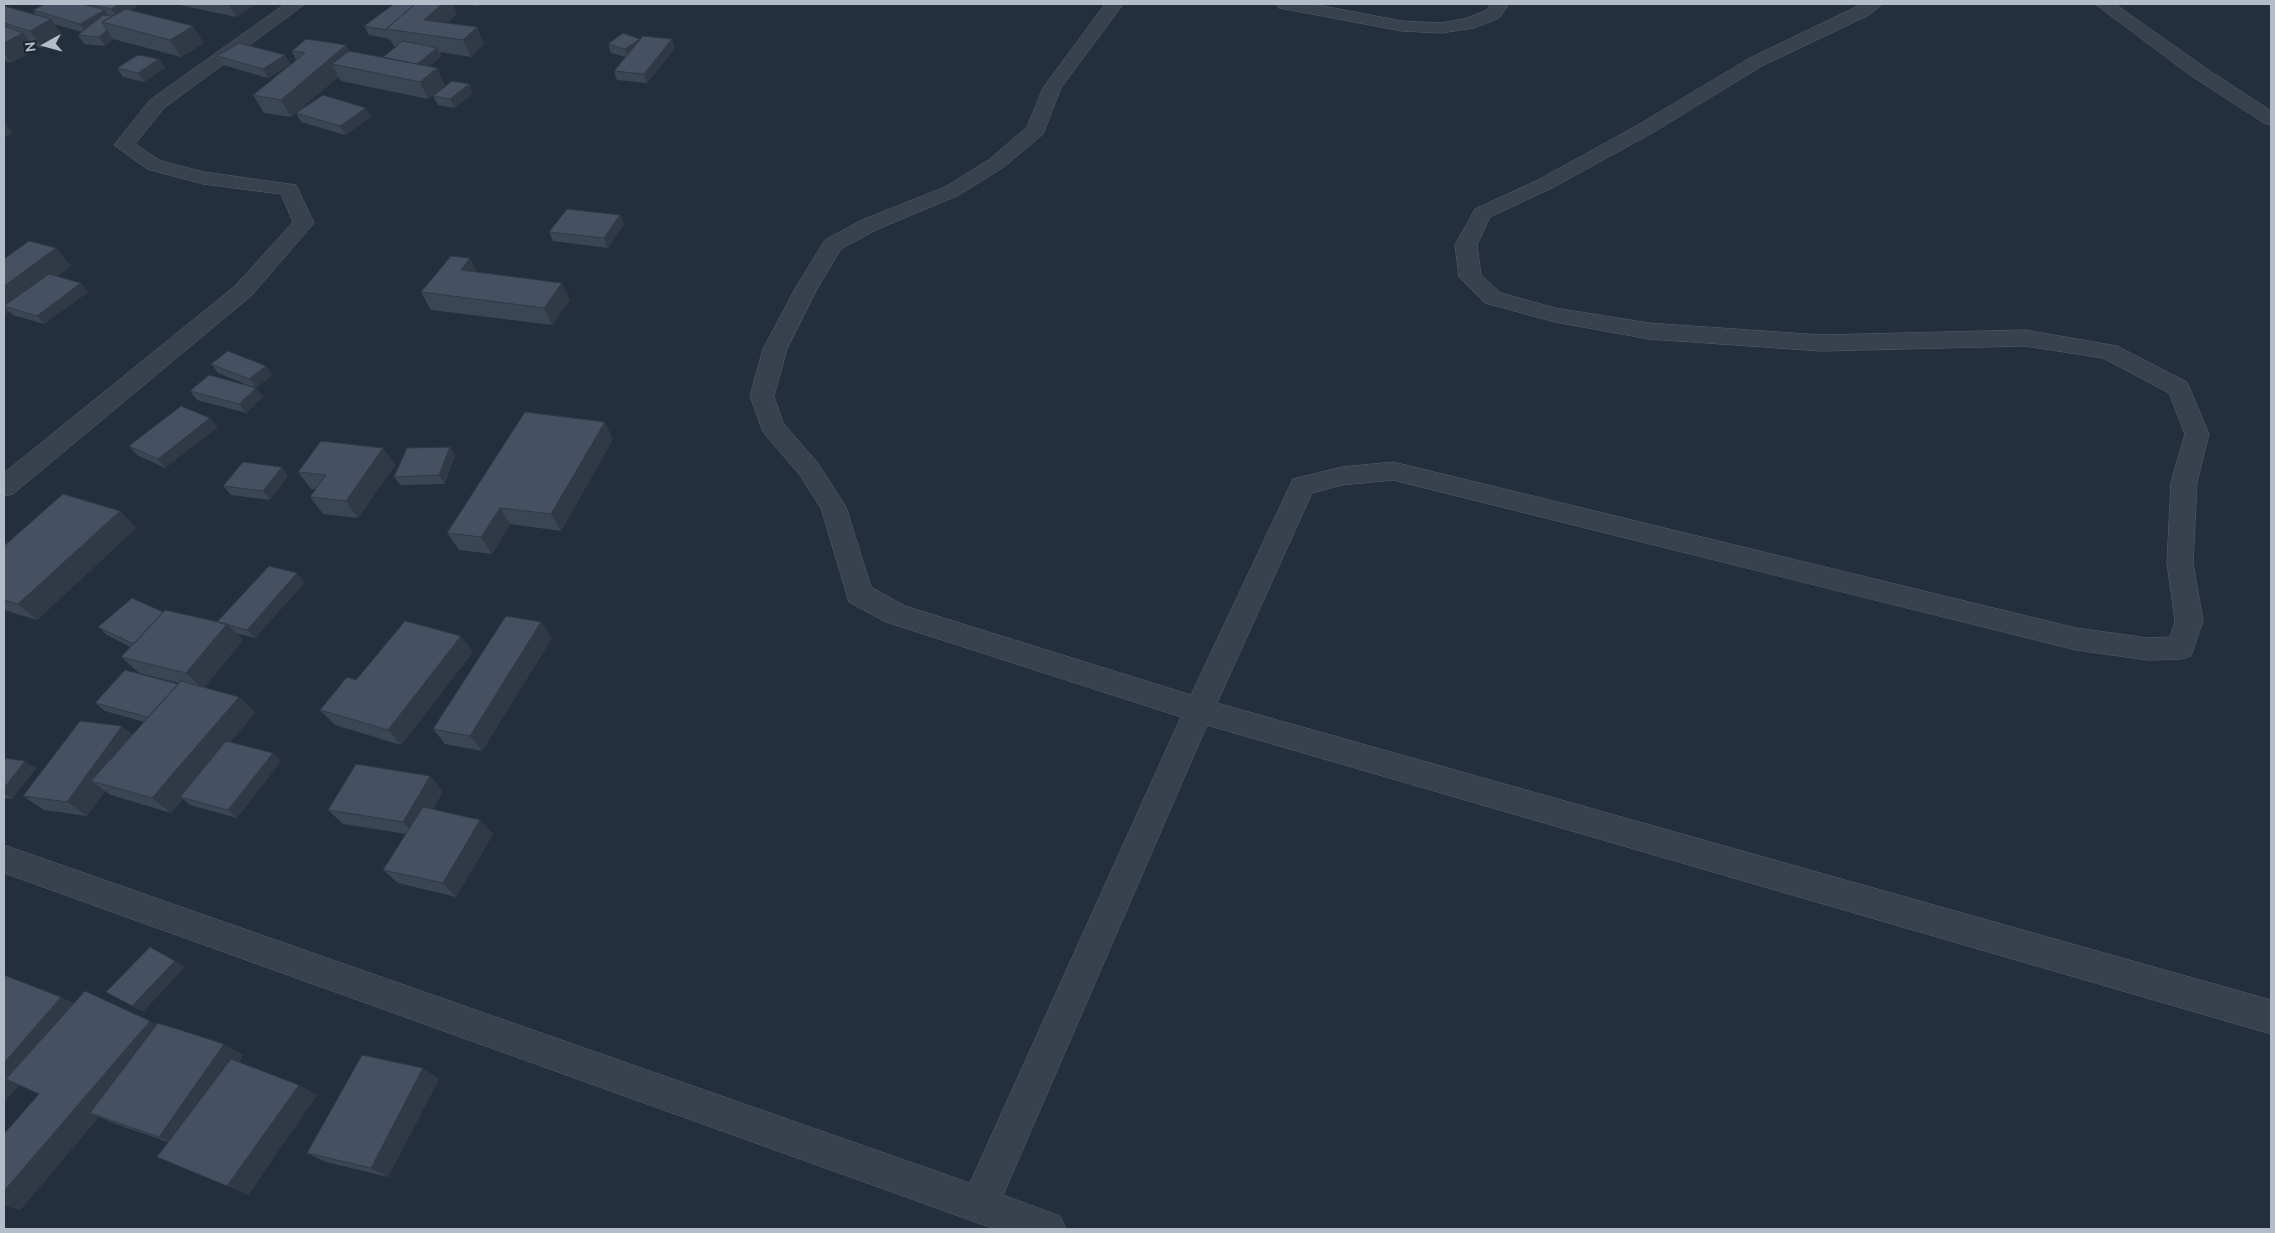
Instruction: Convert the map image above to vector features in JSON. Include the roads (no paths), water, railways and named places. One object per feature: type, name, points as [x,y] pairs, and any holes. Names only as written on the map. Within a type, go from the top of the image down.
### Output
[{"type":"street","points":[[4,487],[243,290],[304,223],[289,189],[203,178],[154,165],[124,144],[157,104],[296,4]]},
{"type":"street","points":[[1114,4],[1052,88],[1036,130],[997,163],[952,190],[869,226],[832,245],[774,349],[762,396],[772,426],[808,468],[833,507],[859,594],[896,614],[1198,710],[2271,1017]]},
{"type":"street","points":[[1285,4],[1402,26],[1441,28],[1468,24],[1493,14],[1500,4]]},
{"type":"street","points":[[979,1206],[1198,710],[1302,486],[1342,476],[1393,471],[2076,639],[2148,649],[2182,648],[2189,621],[2180,563],[2184,482],[2197,434],[2179,388],[2109,351],[2025,338],[1821,343],[1649,332],[1555,315],[1494,298],[1470,277],[1466,245],[1482,213],[1545,184],[1628,138],[1756,62],[1874,4]]},
{"type":"street","points":[[2104,4],[2197,71],[2271,119]]},
{"type":"street","points":[[4,859],[1047,1229]]}]
